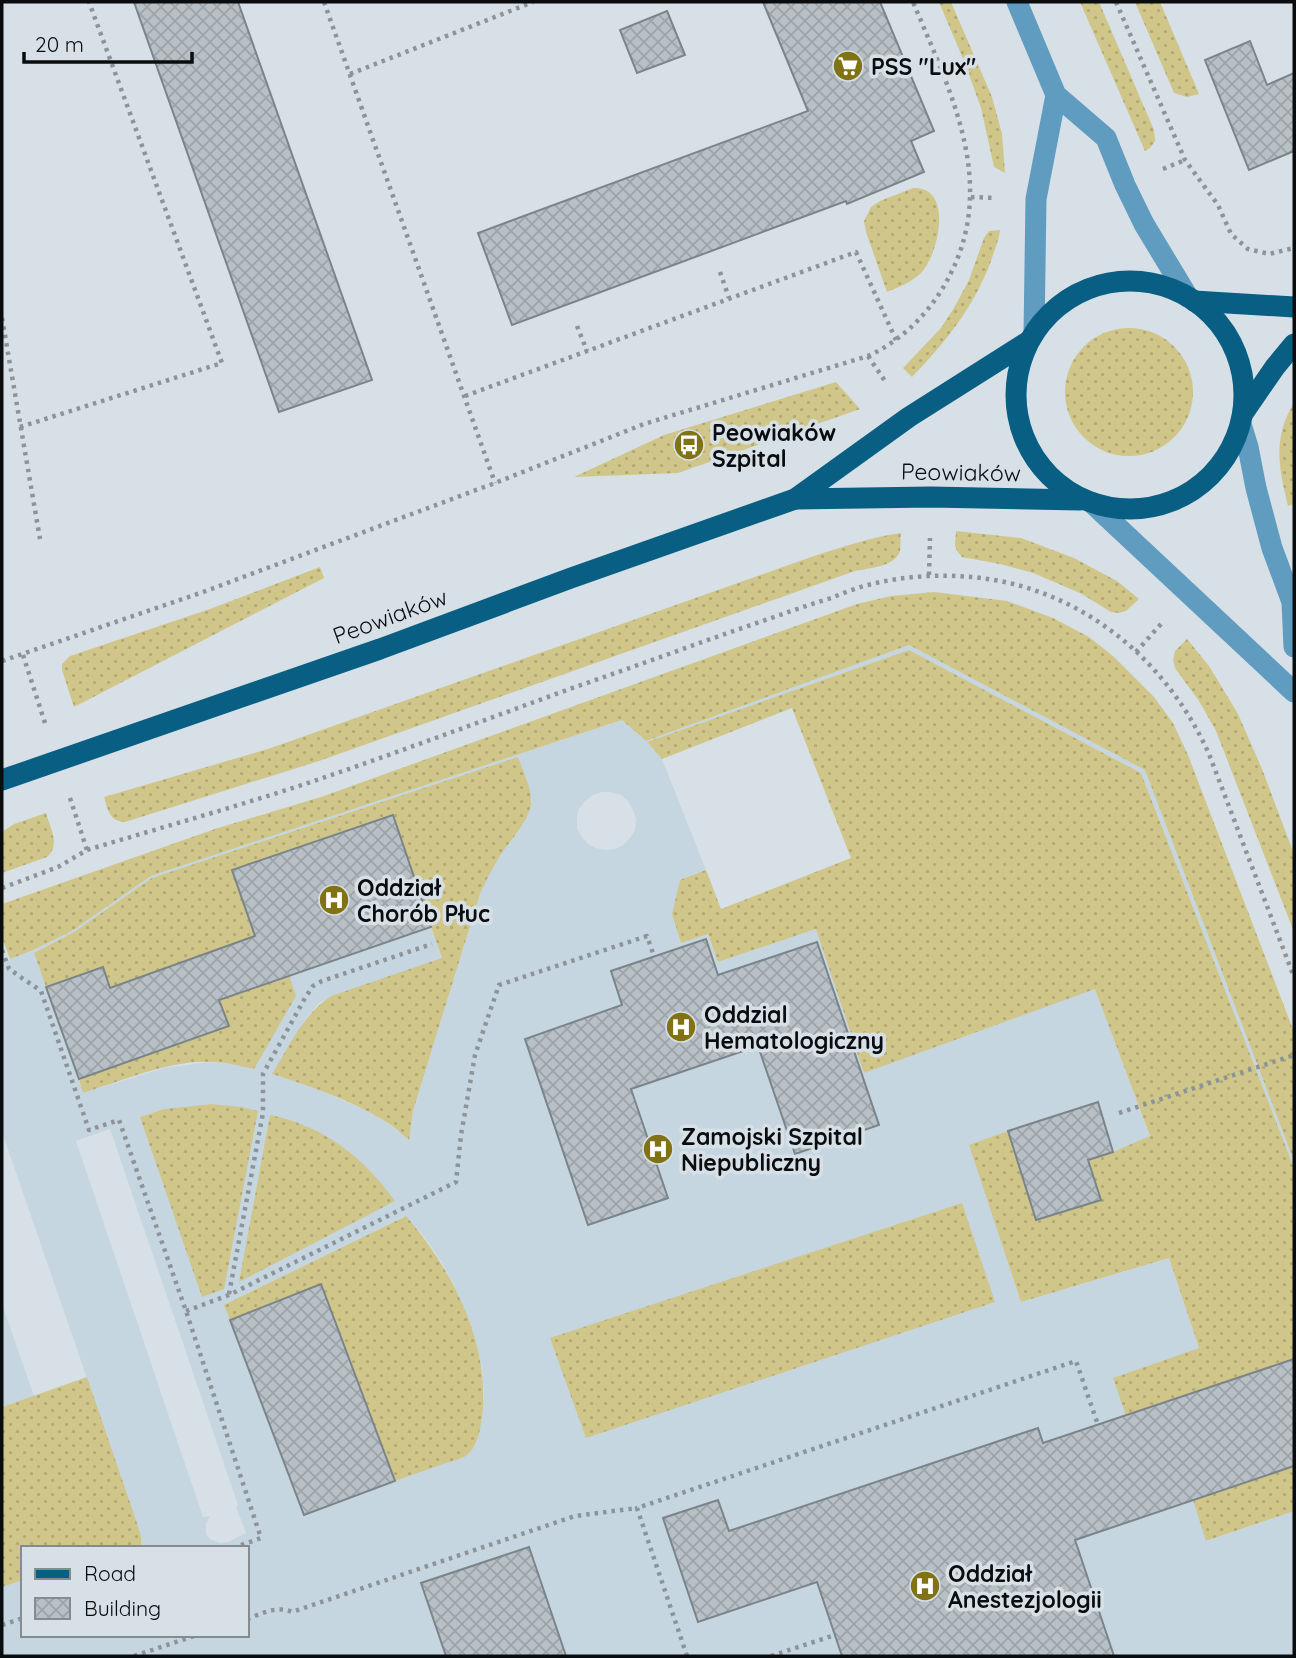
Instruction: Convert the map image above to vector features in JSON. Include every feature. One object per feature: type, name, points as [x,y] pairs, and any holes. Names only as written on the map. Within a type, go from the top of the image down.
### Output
[{"type":"main road","points":[[1242,419],[1245,388],[1240,363],[1230,338],[1214,318],[1191,299],[1165,286],[1140,281],[1115,282],[1091,288],[1069,299],[1049,314],[1031,338],[1019,367],[1015,393],[1018,421],[1027,446],[1042,469],[1061,487],[1088,502],[1118,510],[1145,509],[1171,502],[1196,490],[1215,472],[1231,450],[1242,419],[1275,367],[1294,344]]},
{"type":"main road","points":[[1191,299],[1294,307]]},
{"type":"main road","name":"Peowiaków","points":[[2,780],[367,653],[795,499],[909,417],[1031,338]]},
{"type":"main road","name":"Peowiaków","points":[[795,499],[931,497],[1088,502]]},
{"type":"street","points":[[1017,2],[1056,95],[1106,138],[1144,223],[1191,299]]},
{"type":"street","points":[[1031,338],[1036,199],[1056,95]]},
{"type":"street","points":[[1242,419],[1255,488],[1292,602],[1294,647]]},
{"type":"street","points":[[1088,502],[1294,692]]},
{"type":"path","points":[[20,427],[222,363],[89,2]]},
{"type":"path","points":[[324,2],[495,483]]},
{"type":"path","points":[[350,74],[533,2]]},
{"type":"path","points":[[2,661],[203,592],[644,424],[868,356],[896,340],[930,308],[949,279],[962,246],[971,197],[970,166],[957,110],[913,2]]},
{"type":"path","points":[[1116,2],[1185,160],[1218,205],[1231,234],[1248,249],[1269,254],[1294,247]]},
{"type":"path","points":[[1156,172],[1185,160]]},
{"type":"path","points":[[971,197],[1004,198]]},
{"type":"path","points":[[464,396],[856,252],[896,340]]},
{"type":"path","points":[[720,272],[729,298]]},
{"type":"path","points":[[2,318],[40,539]]},
{"type":"path","points":[[577,326],[587,351]]},
{"type":"path","points":[[868,356],[893,394]]},
{"type":"path","points":[[929,575],[930,532]]},
{"type":"path","points":[[2,888],[58,867],[87,850],[314,781],[872,584],[929,575],[972,577],[1016,584],[1082,611],[1110,629],[1164,680],[1184,705],[1209,754],[1294,977]]},
{"type":"path","points":[[1136,652],[1166,619]]},
{"type":"path","points":[[23,655],[43,715]]},
{"type":"path","points":[[72,805],[87,850]]},
{"type":"path","points":[[186,1311],[229,1295],[456,1182],[475,1055],[499,985],[647,936],[654,956]]},
{"type":"path","points":[[229,1295],[263,1114],[263,1074],[305,998],[313,986],[322,981],[432,944]]},
{"type":"path","points":[[2,950],[9,969],[41,991],[89,1130],[119,1120],[261,1538],[239,1546]]},
{"type":"path","points":[[1119,1113],[1294,1055]]},
{"type":"path","points":[[248,1619],[276,1609],[292,1612],[575,1516],[637,1508],[1076,1361],[1098,1425]]},
{"type":"path","points":[[637,1508],[687,1656]]},
{"type":"path","points":[[2,1625],[21,1619]]},
{"type":"path","points":[[771,1656],[835,1635]]},
{"type":"path","points":[[134,1656],[191,1637]]},
{"type":"shaded area","points":[[939,2],[951,2],[992,97],[1002,134],[1005,173],[994,167],[981,108]]},
{"type":"shaded area","points":[[1080,2],[1099,2],[1154,130],[1155,141],[1145,151]]},
{"type":"shaded area","points":[[1135,2],[1160,2],[1199,94],[1187,97],[1174,93]]},
{"type":"shaded area","points":[[913,188],[926,190],[934,198],[938,209],[937,237],[928,264],[921,273],[887,292],[864,221],[871,207]]},
{"type":"shaded area","points":[[1000,230],[991,261],[976,294],[947,337],[912,377],[903,368],[941,328],[954,308],[969,280],[984,238],[989,231]]},
{"type":"shaded area","points":[[1129,328],[1154,332],[1175,346],[1189,367],[1193,392],[1189,417],[1175,438],[1154,452],[1129,456],[1104,452],[1083,438],[1069,417],[1065,392],[1069,367],[1083,346],[1104,332]]},
{"type":"shaded area","points":[[836,382],[860,409],[678,473],[574,477],[664,435]]},
{"type":"shaded area","points":[[1294,403],[1294,504],[1288,506],[1279,454],[1283,429]]},
{"type":"shaded area","points":[[956,531],[1021,538],[1074,558],[1117,581],[1139,599],[1126,611],[1111,612],[1080,593],[1033,573],[962,557],[955,546]]},
{"type":"shaded area","points":[[901,533],[900,551],[887,564],[855,571],[319,761],[125,822],[112,817],[107,806],[104,797],[268,749],[814,556]]},
{"type":"shaded area","points":[[320,567],[324,578],[74,707],[62,670],[62,664],[70,656],[210,609]]},
{"type":"shaded area","points":[[934,592],[1007,601],[1053,618],[1089,637],[1113,656],[1154,697],[1173,723],[1188,755],[1294,1032],[1294,1161],[1145,770],[909,645],[646,741],[622,720],[151,876],[72,931],[10,959],[2,937],[2,904],[215,829],[324,796],[857,604],[891,596]]},
{"type":"shaded area","points":[[1187,639],[1209,666],[1238,714],[1294,854],[1294,932],[1216,731],[1199,701],[1175,668],[1175,651]]},
{"type":"shaded area","name":"Zamojski Szpital Niepubliczny","points":[[909,645],[1145,770],[1294,1161],[1294,1168],[1141,773],[909,650],[647,742],[662,759],[706,870],[680,880],[681,942],[708,934],[718,962],[816,929],[864,1072],[1095,988],[1150,1137],[1088,1160],[1101,1200],[1036,1220],[1008,1131],[970,1146],[1021,1302],[1169,1258],[1199,1348],[1114,1378],[1126,1415],[1294,1359],[1294,1466],[1193,1500],[1207,1541],[1294,1511],[1294,1656],[2,1656],[2,1587],[21,1581],[21,1637],[248,1637],[248,1546],[141,1546],[137,1523],[2,1132],[2,962],[72,931],[151,876],[622,720],[646,741]],"holes":[[[518,758],[532,801],[524,822],[489,873],[480,894],[413,1111],[409,1139],[363,1109],[307,1085],[272,1074],[318,1004],[331,996],[442,959],[393,815],[234,869]],[[602,792],[621,795],[628,801],[636,819],[635,830],[630,838],[615,849],[605,850],[588,844],[577,828],[579,809],[593,795]],[[232,870],[271,982],[230,1064],[209,1062],[164,1068],[83,1093],[80,1079],[229,1026],[203,955],[110,987],[103,967],[34,953],[74,932]],[[211,1104],[257,1111],[140,1117],[164,1109]],[[110,1129],[238,1505],[236,1507],[246,1533],[228,1542],[220,1543],[206,1534],[206,1524],[210,1516],[203,1517],[76,1141]],[[405,1216],[424,1236],[439,1258],[453,1283],[475,1341],[482,1369],[484,1395],[477,1442],[466,1456],[321,1284],[231,1320],[225,1305]]]},
{"type":"shaded area","points":[[909,650],[1141,773],[1294,1168],[1294,1359],[1126,1416],[1113,1378],[1199,1348],[1169,1258],[1021,1302],[969,1145],[1008,1131],[1036,1220],[1101,1200],[1088,1160],[1150,1136],[1095,989],[864,1073],[816,929],[718,962],[708,934],[681,943],[672,914],[680,880],[706,870],[721,909],[851,858],[792,708],[662,759],[647,742]]},
{"type":"shaded area","points":[[518,757],[530,789],[531,806],[480,894],[413,1111],[409,1140],[386,1122],[357,1106],[272,1074],[305,1021],[331,996],[442,958],[392,815],[232,870],[270,981],[289,975],[296,996],[254,1069],[217,1062],[179,1064],[83,1093],[79,1079],[228,1025],[203,955],[110,988],[102,967],[46,987],[34,953],[74,932],[152,878]]},
{"type":"shaded area","points":[[46,813],[54,842],[51,852],[47,857],[2,873],[2,832],[14,824]]},
{"type":"shaded area","points":[[211,1104],[258,1111],[224,1289],[202,1297],[140,1117],[164,1109]]},
{"type":"shaded area","points":[[270,1115],[308,1127],[341,1146],[370,1171],[395,1201],[239,1282]]},
{"type":"shaded area","points":[[962,1203],[995,1302],[586,1438],[550,1338]]},
{"type":"shaded area","points":[[406,1216],[439,1260],[465,1309],[480,1362],[482,1417],[476,1443],[466,1456],[395,1481],[321,1285],[230,1320],[224,1305]]},
{"type":"shaded area","points":[[2,1304],[34,1396],[2,1407]]},
{"type":"shaded area","points":[[87,1377],[137,1523],[141,1546],[21,1546],[21,1581],[2,1587],[2,1407]]},
{"type":"shaded area","points":[[1294,1466],[1294,1511],[1206,1541],[1193,1500]]},
{"type":"building","points":[[134,2],[238,2],[372,380],[279,412]]},
{"type":"building","points":[[763,2],[880,2],[934,131],[911,141],[924,172],[847,204],[846,201],[512,325],[478,233],[808,111]]},
{"type":"building","points":[[667,11],[685,55],[637,73],[620,30]]},
{"type":"building","points":[[1250,41],[1267,85],[1294,73],[1294,151],[1249,170],[1205,60]]},
{"type":"building","points":[[393,815],[431,927],[219,1000],[229,1026],[79,1079],[46,987],[103,967],[110,988],[255,936],[232,870]]},
{"type":"building","points":[[706,939],[718,975],[817,942],[879,1125],[795,1154],[758,1046],[631,1089],[668,1198],[588,1225],[525,1039],[622,1005],[611,971]]},
{"type":"building","points":[[1098,1102],[1113,1152],[1088,1160],[1101,1200],[1036,1220],[1008,1131]]},
{"type":"building","points":[[321,1284],[395,1481],[304,1515],[230,1320]]},
{"type":"building","points":[[1294,1359],[1294,1466],[1075,1540],[1114,1656],[842,1656],[817,1582],[698,1622],[663,1518],[718,1500],[729,1531],[1038,1428],[1043,1443]]},
{"type":"building","points":[[529,1547],[566,1656],[446,1656],[421,1583]]},
{"type":"place","name":"PSS \"Lux\"","points":[[848,66]]},
{"type":"place","name":"Peowiaków Szpital","points":[[689,445]]},
{"type":"place","name":"Oddział Chorób Płuc","points":[[334,900]]},
{"type":"place","name":"Oddzial Hematologiczny","points":[[681,1027]]},
{"type":"place","name":"Zamojski Szpital Niepubliczny","points":[[658,1149]]},
{"type":"place","name":"Oddział Anestezjologii","points":[[925,1586]]}]
